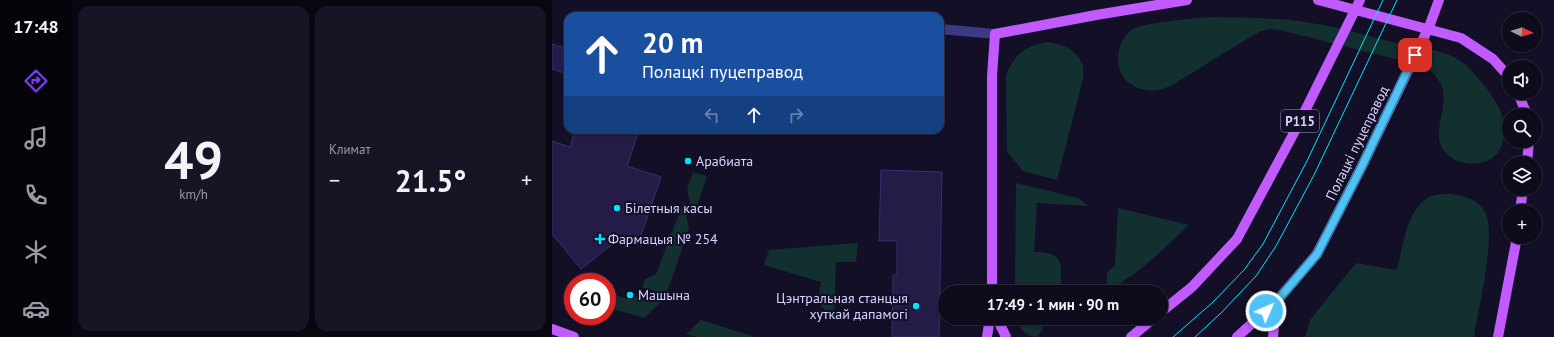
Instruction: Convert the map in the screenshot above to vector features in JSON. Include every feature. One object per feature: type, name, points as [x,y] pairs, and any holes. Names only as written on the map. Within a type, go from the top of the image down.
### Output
[{"type":"main road","points":[[992,285],[992,76],[995,34],[1096,14],[1187,0]]},
{"type":"main road","points":[[1318,0],[1461,38],[1493,59],[1502,69]]},
{"type":"main road","name":"Р115","points":[[1168,306],[1192,287],[1237,239],[1296,129],[1360,0]]},
{"type":"main road","name":"Полацкі пуцеправод","points":[[1237,337],[1276,302],[1317,254],[1364,161],[1440,0]]},
{"type":"main road","points":[[1498,337],[1516,244]]},
{"type":"main road","points":[[1273,337],[1276,302]]},
{"type":"main road","points":[[987,337],[989,325]]},
{"type":"main road","points":[[1000,325],[1006,337]]},
{"type":"main road","points":[[1131,337],[1146,325]]},
{"type":"main road","points":[[552,329],[574,337]]},
{"type":"street","points":[[944,29],[995,34]]},
{"type":"green space","points":[[1208,17],[1298,21],[1343,29],[1396,43],[1447,54],[1461,61],[1468,67],[1476,75],[1496,102],[1502,116],[1502,146],[1494,157],[1481,163],[1473,164],[1460,162],[1447,154],[1439,140],[1444,99],[1443,91],[1437,78],[1427,67],[1280,30],[1269,29],[1259,32],[1178,82],[1164,89],[1154,91],[1144,90],[1135,87],[1127,81],[1121,72],[1118,58],[1121,45],[1128,33],[1133,29],[1140,27]]},
{"type":"green space","points":[[1047,42],[1058,44],[1069,49],[1081,60],[1083,66],[1083,79],[1057,180],[1023,171],[1007,152],[1006,76],[1012,62],[1016,57],[1032,46]]},
{"type":"green space","points":[[693,172],[707,176],[693,218],[687,189]]},
{"type":"green space","points":[[1016,183],[1078,198],[1089,206],[1037,203],[1034,252],[1045,253],[1057,258],[1060,262],[1061,268],[1060,285],[1015,285]]},
{"type":"green space","points":[[1451,194],[1466,197],[1479,204],[1485,212],[1488,223],[1489,237],[1486,273],[1474,337],[1305,337],[1310,320],[1356,263],[1397,270],[1404,238],[1412,216],[1418,206],[1426,199],[1435,195]]},
{"type":"green space","points":[[684,201],[689,229],[666,295],[642,287],[645,279],[656,274]]},
{"type":"green space","points":[[1118,208],[1189,225],[1155,257],[1134,274],[1118,285],[1107,285],[1107,272],[1115,266]]},
{"type":"green space","points":[[858,243],[856,262],[836,262],[834,317],[817,303],[821,282],[764,265],[769,250]]},
{"type":"green space","points":[[639,294],[661,302],[644,318],[616,310],[616,295],[633,300]]},
{"type":"green space","points":[[701,320],[755,337],[697,337],[686,334]]},
{"type":"green space","points":[[1044,325],[1038,337],[1030,336],[1019,326]]},
{"type":"building","points":[[552,44],[564,48],[564,73],[552,69]]},
{"type":"building","points":[[574,134],[638,134],[627,166],[661,177],[638,244],[620,238],[581,269],[552,234],[552,141],[570,147]]},
{"type":"building","points":[[881,170],[942,172],[940,285],[938,285],[939,337],[892,337],[893,275],[897,275],[897,241],[879,241]]},
{"type":"tram line","points":[[1173,337],[1212,303],[1244,270],[1263,244],[1307,161],[1383,0]]},
{"type":"tram line","points":[[1195,337],[1221,313],[1256,276],[1276,246],[1314,175],[1397,0]]},
{"type":"place","name":"Арабиата","points":[[688,161]]},
{"type":"place","name":"Білетныя касы","points":[[617,208]]},
{"type":"place","name":"Фармацыя № 254","points":[[600,239]]},
{"type":"place","name":"Машына","points":[[630,295]]},
{"type":"place","name":"Цэнтральная станцыя хуткай дапамогі","points":[[916,306]]},
{"type":"route","points":[[1266,311],[1276,302],[1317,254],[1361,168],[1415,55]]}]
